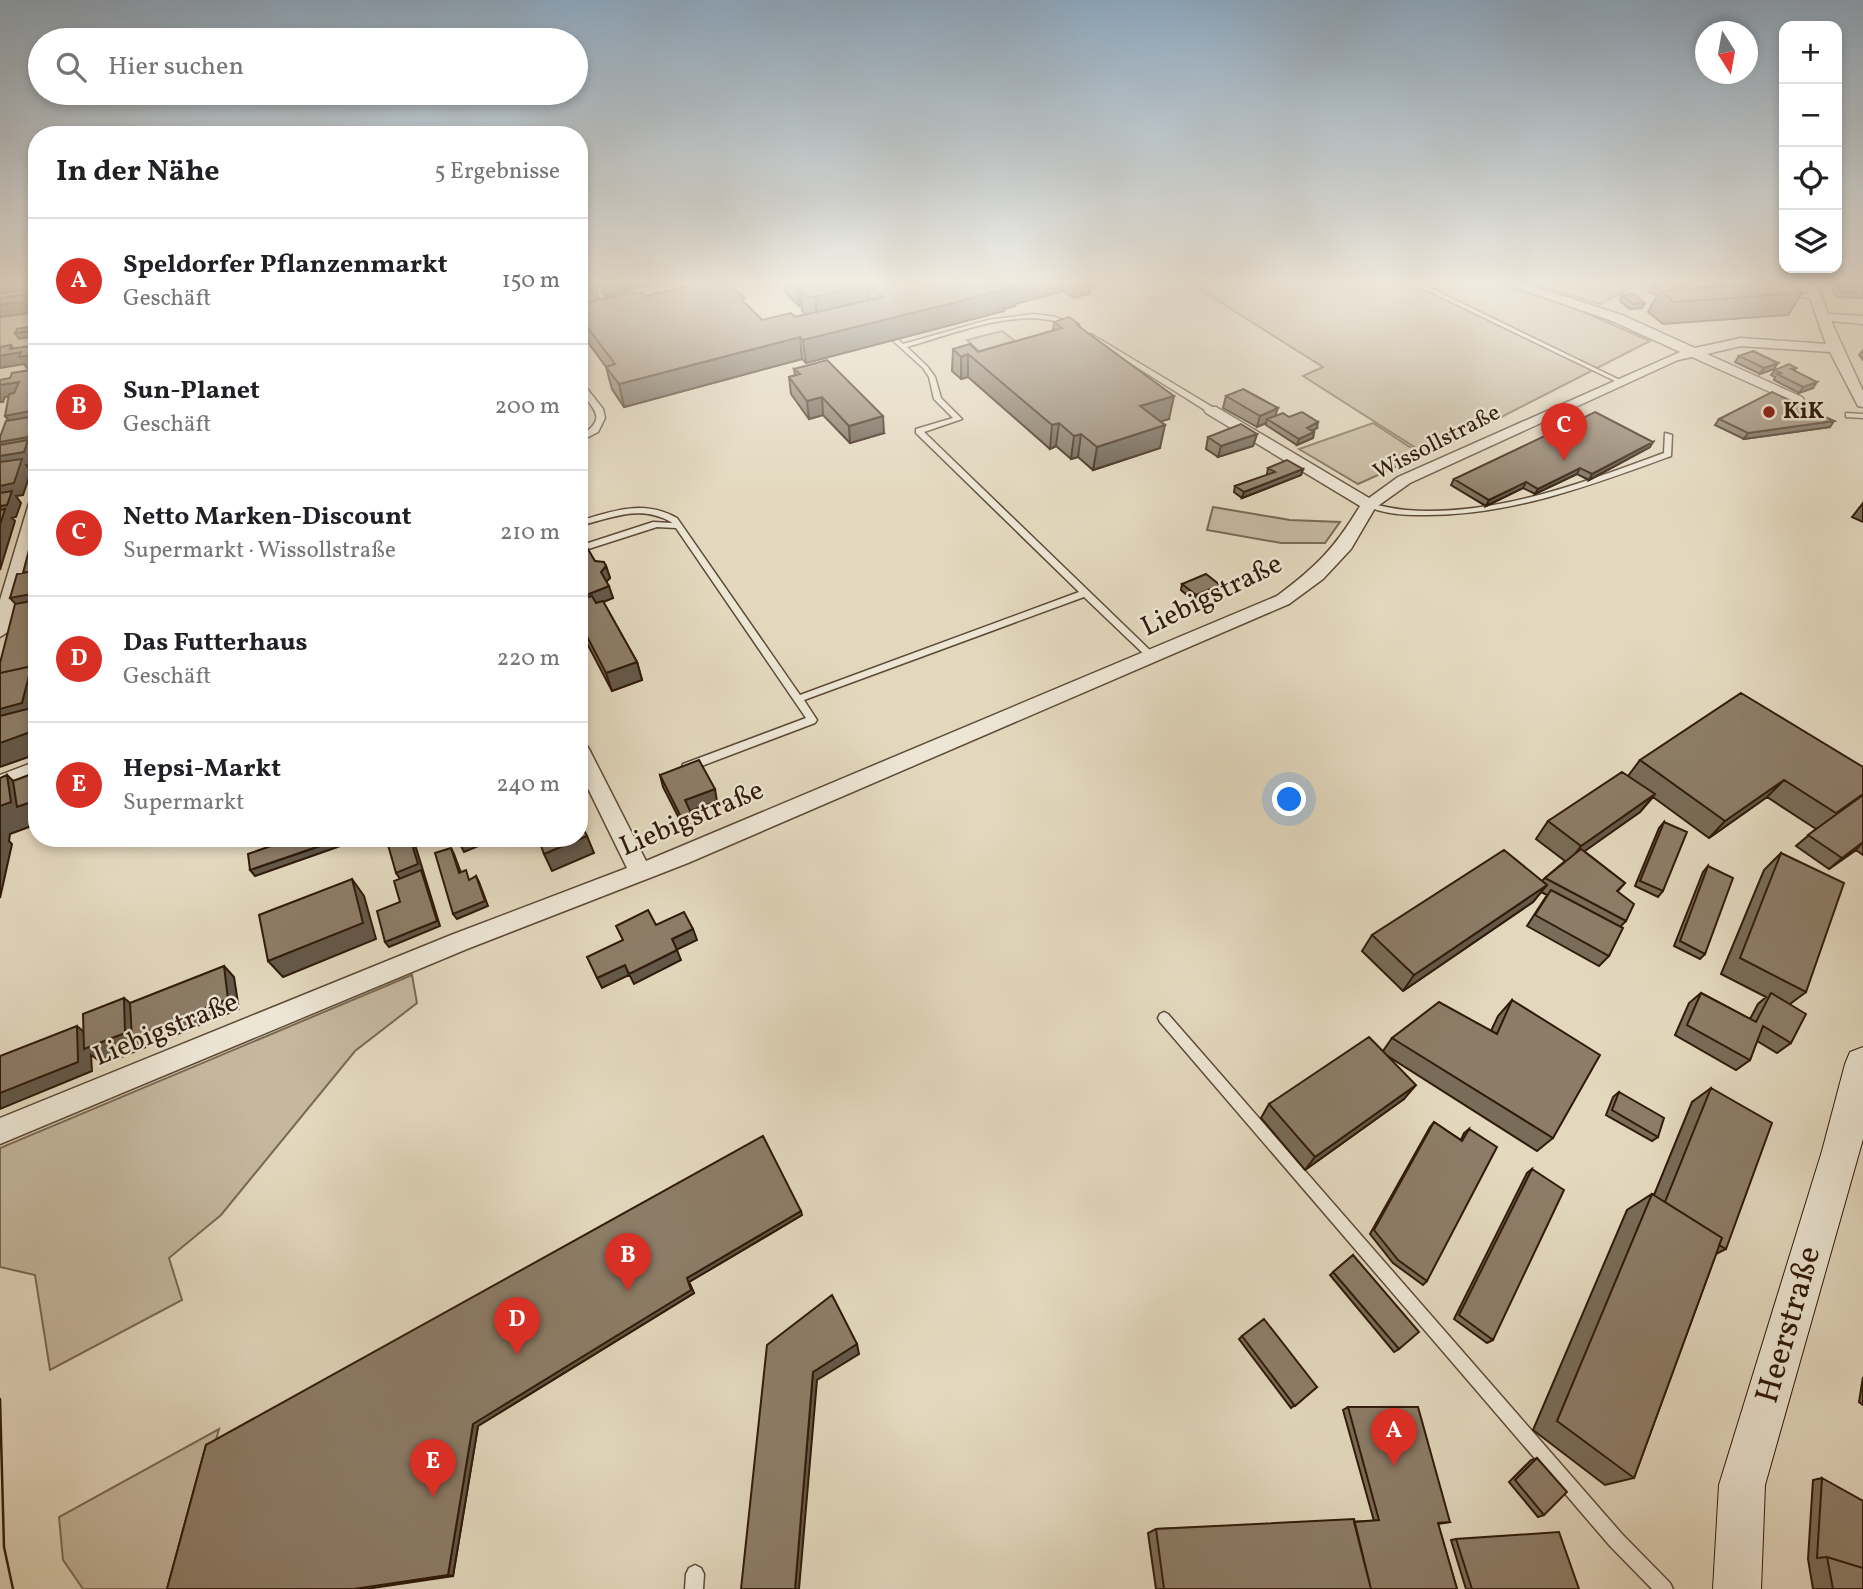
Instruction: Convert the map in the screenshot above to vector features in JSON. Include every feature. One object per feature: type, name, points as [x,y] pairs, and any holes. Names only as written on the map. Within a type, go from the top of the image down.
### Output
[{"type":"street","name":"Wissollstraße","points":[[1210,410],[1369,505],[1404,480],[1619,381],[1684,355]]},
{"type":"street","points":[[1703,355],[1797,400]]},
{"type":"street","points":[[1836,355],[1847,380],[1863,403]]},
{"type":"street","name":"Liebigstraße","points":[[0,1131],[459,942],[641,873],[1153,658],[1283,600],[1317,575],[1345,545],[1369,505]]},
{"type":"street","points":[[0,631],[28,534]]},
{"type":"street","points":[[588,767],[641,873]]},
{"type":"street","points":[[0,783],[28,772]]},
{"type":"street","name":"Heerstraße","points":[[1737,1589],[1742,1485],[1837,1164],[1863,1063]]},
{"type":"lane","points":[[912,355],[933,377],[937,399],[958,419],[919,431],[1153,658]]},
{"type":"lane","name":"Wissollstraße","points":[[1121,355],[1210,410]]},
{"type":"lane","points":[[1565,355],[1619,381]]},
{"type":"lane","points":[[588,394],[599,409],[601,418],[595,430],[588,434]]},
{"type":"lane","points":[[1849,415],[1863,416]]},
{"type":"lane","points":[[1369,505],[1410,514],[1490,508],[1541,499],[1576,489],[1668,454],[1668,435]]},
{"type":"lane","points":[[588,522],[644,510],[667,514],[812,720],[674,772]]},
{"type":"lane","points":[[588,546],[656,524],[678,526]]},
{"type":"lane","points":[[798,699],[1086,593]]},
{"type":"lane","points":[[1164,1017],[1616,1540],[1664,1589]]},
{"type":"shaded area","points":[[0,355],[28,355],[28,356],[0,360]]},
{"type":"shaded area","points":[[1304,355],[1622,355],[1427,455],[1303,376],[1323,367]]},
{"type":"shaded area","points":[[1373,423],[1422,455],[1358,484],[1299,449]]},
{"type":"shaded area","points":[[1213,507],[1290,520],[1340,522],[1325,543],[1281,543],[1207,530]]},
{"type":"shaded area","points":[[412,975],[417,1003],[355,1051],[221,1215],[169,1258],[182,1300],[50,1370],[35,1275],[0,1267],[0,1148]]},
{"type":"shaded area","points":[[219,1429],[175,1589],[83,1589],[63,1560],[59,1517]]},
{"type":"building","points":[[608,355],[730,355],[619,384],[606,367],[615,364]]},
{"type":"building","points":[[969,355],[1118,355],[1174,396],[1140,406],[1165,425],[1097,447],[1081,434],[1074,436],[1059,423],[1052,425]]},
{"type":"building","points":[[1762,355],[1778,363],[1764,368],[1739,356]]},
{"type":"building","points":[[827,360],[883,416],[849,426],[822,397],[807,401],[789,377],[800,374],[794,369]]},
{"type":"building","points":[[1789,364],[1796,368],[1791,369],[1817,382],[1803,387],[1777,374],[1781,373],[1775,370]]},
{"type":"building","points":[[28,370],[28,412],[5,416],[9,394],[14,393],[19,382],[0,385],[0,380],[10,378],[12,373]]},
{"type":"building","points":[[1243,389],[1278,408],[1260,416],[1226,396]]},
{"type":"building","name":"KiK","points":[[1772,392],[1834,421],[1748,433],[1719,419]]},
{"type":"building","points":[[1302,412],[1318,422],[1307,428],[1314,432],[1299,439],[1267,419],[1283,413],[1289,417]]},
{"type":"building","points":[[1595,412],[1653,442],[1592,474],[1580,468],[1538,489],[1526,482],[1489,500],[1454,479]]},
{"type":"building","points":[[28,417],[28,437],[0,442],[6,421]]},
{"type":"building","points":[[1241,424],[1257,434],[1221,446],[1208,437]]},
{"type":"building","points":[[28,440],[24,452],[0,456],[0,445]]},
{"type":"building","points":[[22,459],[14,483],[0,486],[0,462]]},
{"type":"building","points":[[1287,460],[1303,469],[1244,492],[1235,486],[1275,472],[1268,468]]},
{"type":"building","points":[[12,491],[7,505],[0,506],[0,493]]},
{"type":"building","points":[[5,509],[0,525],[0,510]]},
{"type":"building","points":[[588,549],[595,561],[604,562],[606,566],[601,572],[609,586],[588,594]]},
{"type":"building","points":[[28,554],[28,572],[23,573]]},
{"type":"building","points":[[28,572],[28,595],[10,598],[17,574]]},
{"type":"building","points":[[1206,574],[1220,585],[1196,595],[1182,584]]},
{"type":"building","points":[[592,596],[596,603],[603,601],[637,662],[606,673],[588,638],[588,597]]},
{"type":"building","points":[[28,602],[28,667],[0,673],[0,663],[15,604]]},
{"type":"building","points":[[28,667],[28,680],[22,703],[0,709],[0,673]]},
{"type":"building","points":[[1741,693],[1863,767],[1863,794],[1836,813],[1784,780],[1725,821],[1640,760]]},
{"type":"building","points":[[28,709],[28,733],[0,743],[0,716]]},
{"type":"building","points":[[699,760],[715,789],[685,800],[691,813],[681,817],[660,775]]},
{"type":"building","points":[[1622,772],[1655,794],[1581,846],[1548,821]]},
{"type":"building","points":[[7,775],[11,802],[0,806],[0,778]]},
{"type":"building","points":[[28,775],[28,803],[17,807],[13,781]]},
{"type":"building","points":[[1863,795],[1863,842],[1842,858],[1808,835]]},
{"type":"building","points":[[1664,822],[1687,832],[1663,891],[1640,881]]},
{"type":"building","points":[[268,847],[317,847],[250,870],[248,854]]},
{"type":"building","points":[[389,847],[413,847],[418,864],[396,873]]},
{"type":"building","points":[[541,847],[561,847],[544,854]]},
{"type":"building","points":[[451,848],[459,873],[466,870],[469,880],[476,876],[485,901],[453,914],[435,853]]},
{"type":"building","points":[[1581,849],[1625,883],[1617,891],[1634,904],[1626,921],[1545,878]]},
{"type":"building","points":[[1504,850],[1547,885],[1414,975],[1372,935]]},
{"type":"building","points":[[1781,853],[1844,883],[1806,992],[1740,958]]},
{"type":"building","points":[[1708,866],[1733,878],[1705,954],[1680,941]]},
{"type":"building","points":[[421,870],[437,921],[385,942],[377,911],[400,902],[394,881]]},
{"type":"building","points":[[352,879],[363,923],[268,961],[259,915]]},
{"type":"building","points":[[1551,890],[1623,928],[1609,956],[1535,915]]},
{"type":"building","points":[[648,910],[656,925],[684,912],[693,929],[672,939],[677,950],[629,974],[625,965],[597,978],[587,957],[623,940],[616,926]]},
{"type":"building","points":[[224,966],[228,999],[132,1038],[130,1003]]},
{"type":"building","points":[[1701,993],[1756,1022],[1771,993],[1806,1014],[1791,1043],[1763,1026],[1750,1060],[1687,1025]]},
{"type":"building","points":[[124,998],[125,1033],[84,1049],[83,1014]]},
{"type":"building","points":[[1512,1000],[1600,1055],[1553,1138],[1392,1038],[1439,1002],[1497,1034]]},
{"type":"building","points":[[77,1026],[78,1062],[0,1093],[0,1056]]},
{"type":"building","points":[[1369,1037],[1416,1085],[1315,1157],[1269,1104]]},
{"type":"building","points":[[1711,1088],[1772,1123],[1726,1249],[1719,1245],[1722,1238],[1665,1202]]},
{"type":"building","points":[[1619,1092],[1664,1118],[1658,1137],[1612,1110]]},
{"type":"building","points":[[1434,1122],[1462,1141],[1469,1129],[1497,1147],[1427,1281],[1398,1260],[1374,1230]]},
{"type":"building","points":[[763,1136],[801,1211],[687,1278],[691,1290],[473,1424],[448,1575],[354,1589],[167,1589],[206,1445]]},
{"type":"building","points":[[1532,1169],[1564,1190],[1493,1340],[1459,1315]]},
{"type":"building","points":[[1652,1194],[1722,1238],[1634,1478],[1557,1421]]},
{"type":"building","points":[[1353,1255],[1419,1332],[1399,1349],[1333,1272]]},
{"type":"building","points":[[832,1295],[857,1344],[813,1372],[795,1589],[741,1589],[767,1345]]},
{"type":"building","points":[[1264,1319],[1317,1387],[1295,1406],[1242,1336]]},
{"type":"building","points":[[1348,1407],[1418,1407],[1450,1522],[1438,1523],[1457,1589],[1371,1589],[1354,1522],[1379,1520]]},
{"type":"building","points":[[1537,1458],[1567,1492],[1544,1515],[1515,1480]]},
{"type":"building","points":[[1822,1478],[1863,1501],[1863,1568],[1827,1557],[1817,1558]]},
{"type":"building","points":[[1354,1519],[1371,1589],[1164,1589],[1156,1529]]},
{"type":"building","points":[[1559,1532],[1579,1589],[1472,1589],[1456,1539]]},
{"type":"building","points":[[1827,1557],[1863,1568],[1863,1589],[1833,1589]]},
{"type":"tram line","points":[[0,1399],[4,1547],[13,1589]]},
{"type":"place","name":"KiK","points":[[1769,412]]},
{"type":"place","name":"Netto Marken-Discount","points":[[1564,461]]},
{"type":"place","name":"Sun-Planet","points":[[628,1291]]},
{"type":"place","name":"Das Futterhaus","points":[[517,1355]]},
{"type":"place","name":"Speldorfer Pflanzenmarkt","points":[[1394,1466]]},
{"type":"place","name":"Hepsi-Markt","points":[[433,1497]]}]
